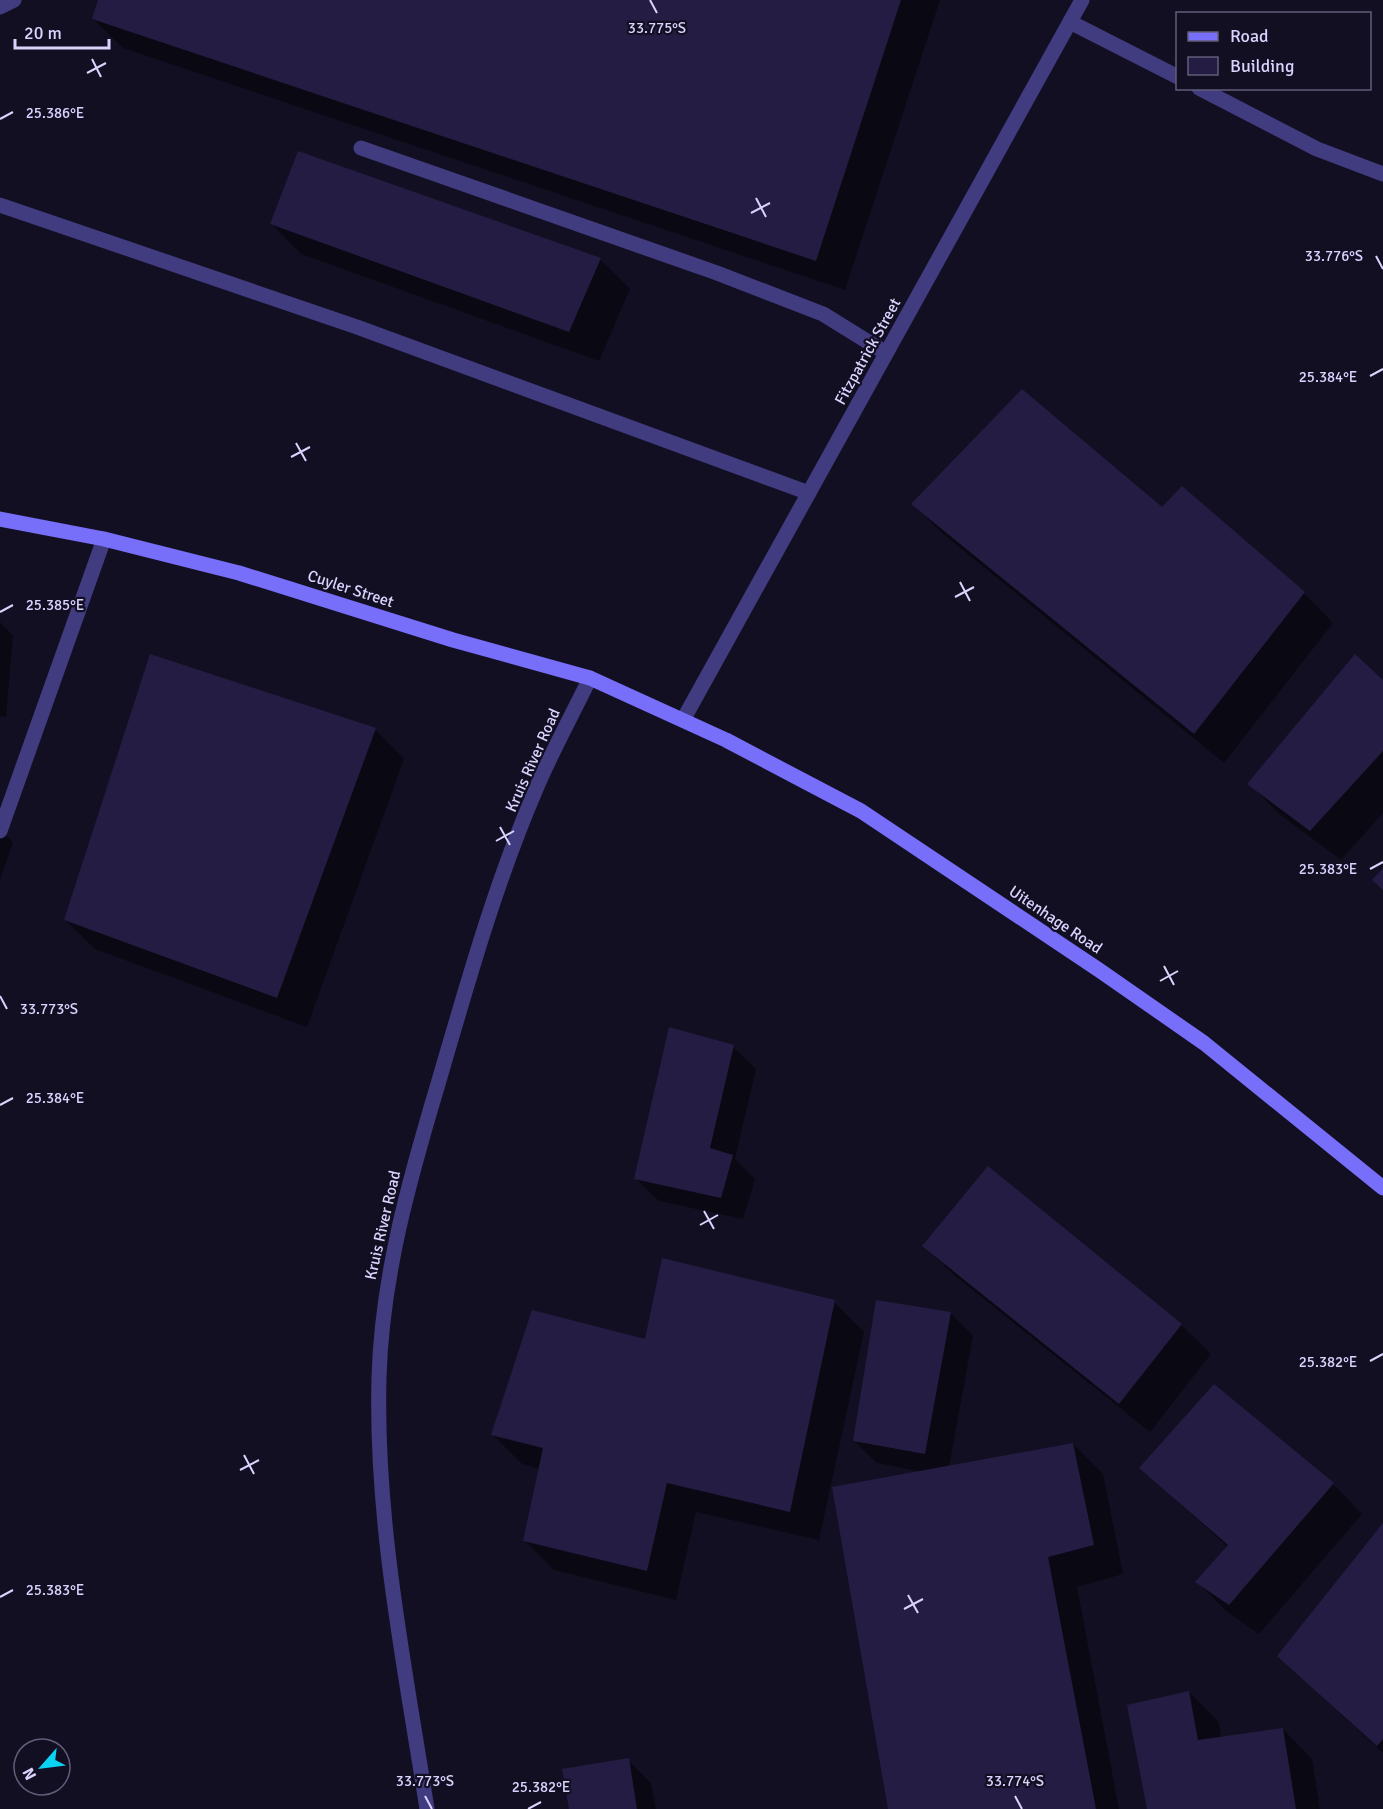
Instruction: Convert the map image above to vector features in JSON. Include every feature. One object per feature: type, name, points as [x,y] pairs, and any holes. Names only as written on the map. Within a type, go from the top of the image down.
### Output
[{"type":"main road","name":"Cuyler Street","points":[[0,519],[104,539],[239,573],[453,640],[590,678],[683,720]]},
{"type":"main road","name":"Uitenhage Road","points":[[683,720],[861,811],[966,879],[1204,1043],[1383,1188]]},
{"type":"lane","points":[[0,7],[14,0]]},
{"type":"lane","name":"Fitzpatrick Street","points":[[683,720],[1082,0]]},
{"type":"lane","points":[[1070,22],[1176,76]]},
{"type":"lane","points":[[1204,90],[1317,149],[1383,174]]},
{"type":"lane","points":[[361,148],[717,273],[823,314],[886,353]]},
{"type":"lane","points":[[0,205],[357,327],[809,493]]},
{"type":"lane","points":[[0,831],[104,539]]},
{"type":"lane","name":"Kruis River Road","points":[[427,1809],[389,1557],[381,1472],[379,1378],[385,1296],[410,1180],[484,925],[536,789],[590,678]]},
{"type":"building","points":[[98,0],[901,0],[816,261],[92,19]]},
{"type":"building","points":[[298,151],[601,258],[569,332],[270,224]]},
{"type":"building","points":[[1022,389],[1162,507],[1182,486],[1305,592],[1194,734],[911,504]]},
{"type":"building","points":[[150,654],[376,728],[277,998],[64,920]]},
{"type":"building","points":[[1355,654],[1383,680],[1383,751],[1310,831],[1247,784]]},
{"type":"building","points":[[1383,868],[1383,890],[1372,880]]},
{"type":"building","points":[[669,1027],[734,1045],[710,1148],[733,1155],[721,1198],[634,1179]]},
{"type":"building","points":[[988,1166],[1182,1324],[1119,1404],[922,1246]]},
{"type":"building","points":[[662,1258],[835,1300],[790,1512],[667,1483],[647,1571],[523,1541],[543,1448],[491,1435],[532,1310],[645,1339]]},
{"type":"building","points":[[876,1300],[951,1312],[925,1454],[853,1441]]},
{"type":"building","points":[[1214,1384],[1334,1483],[1229,1605],[1195,1582],[1228,1545],[1139,1468]]},
{"type":"building","points":[[1073,1443],[1094,1545],[1048,1557],[1096,1809],[888,1809],[832,1487]]},
{"type":"building","points":[[1383,1523],[1383,1739],[1377,1746],[1277,1656]]},
{"type":"building","points":[[1189,1691],[1198,1740],[1283,1728],[1296,1809],[1147,1809],[1127,1705]]},
{"type":"building","points":[[629,1758],[637,1809],[569,1809],[562,1769]]}]
